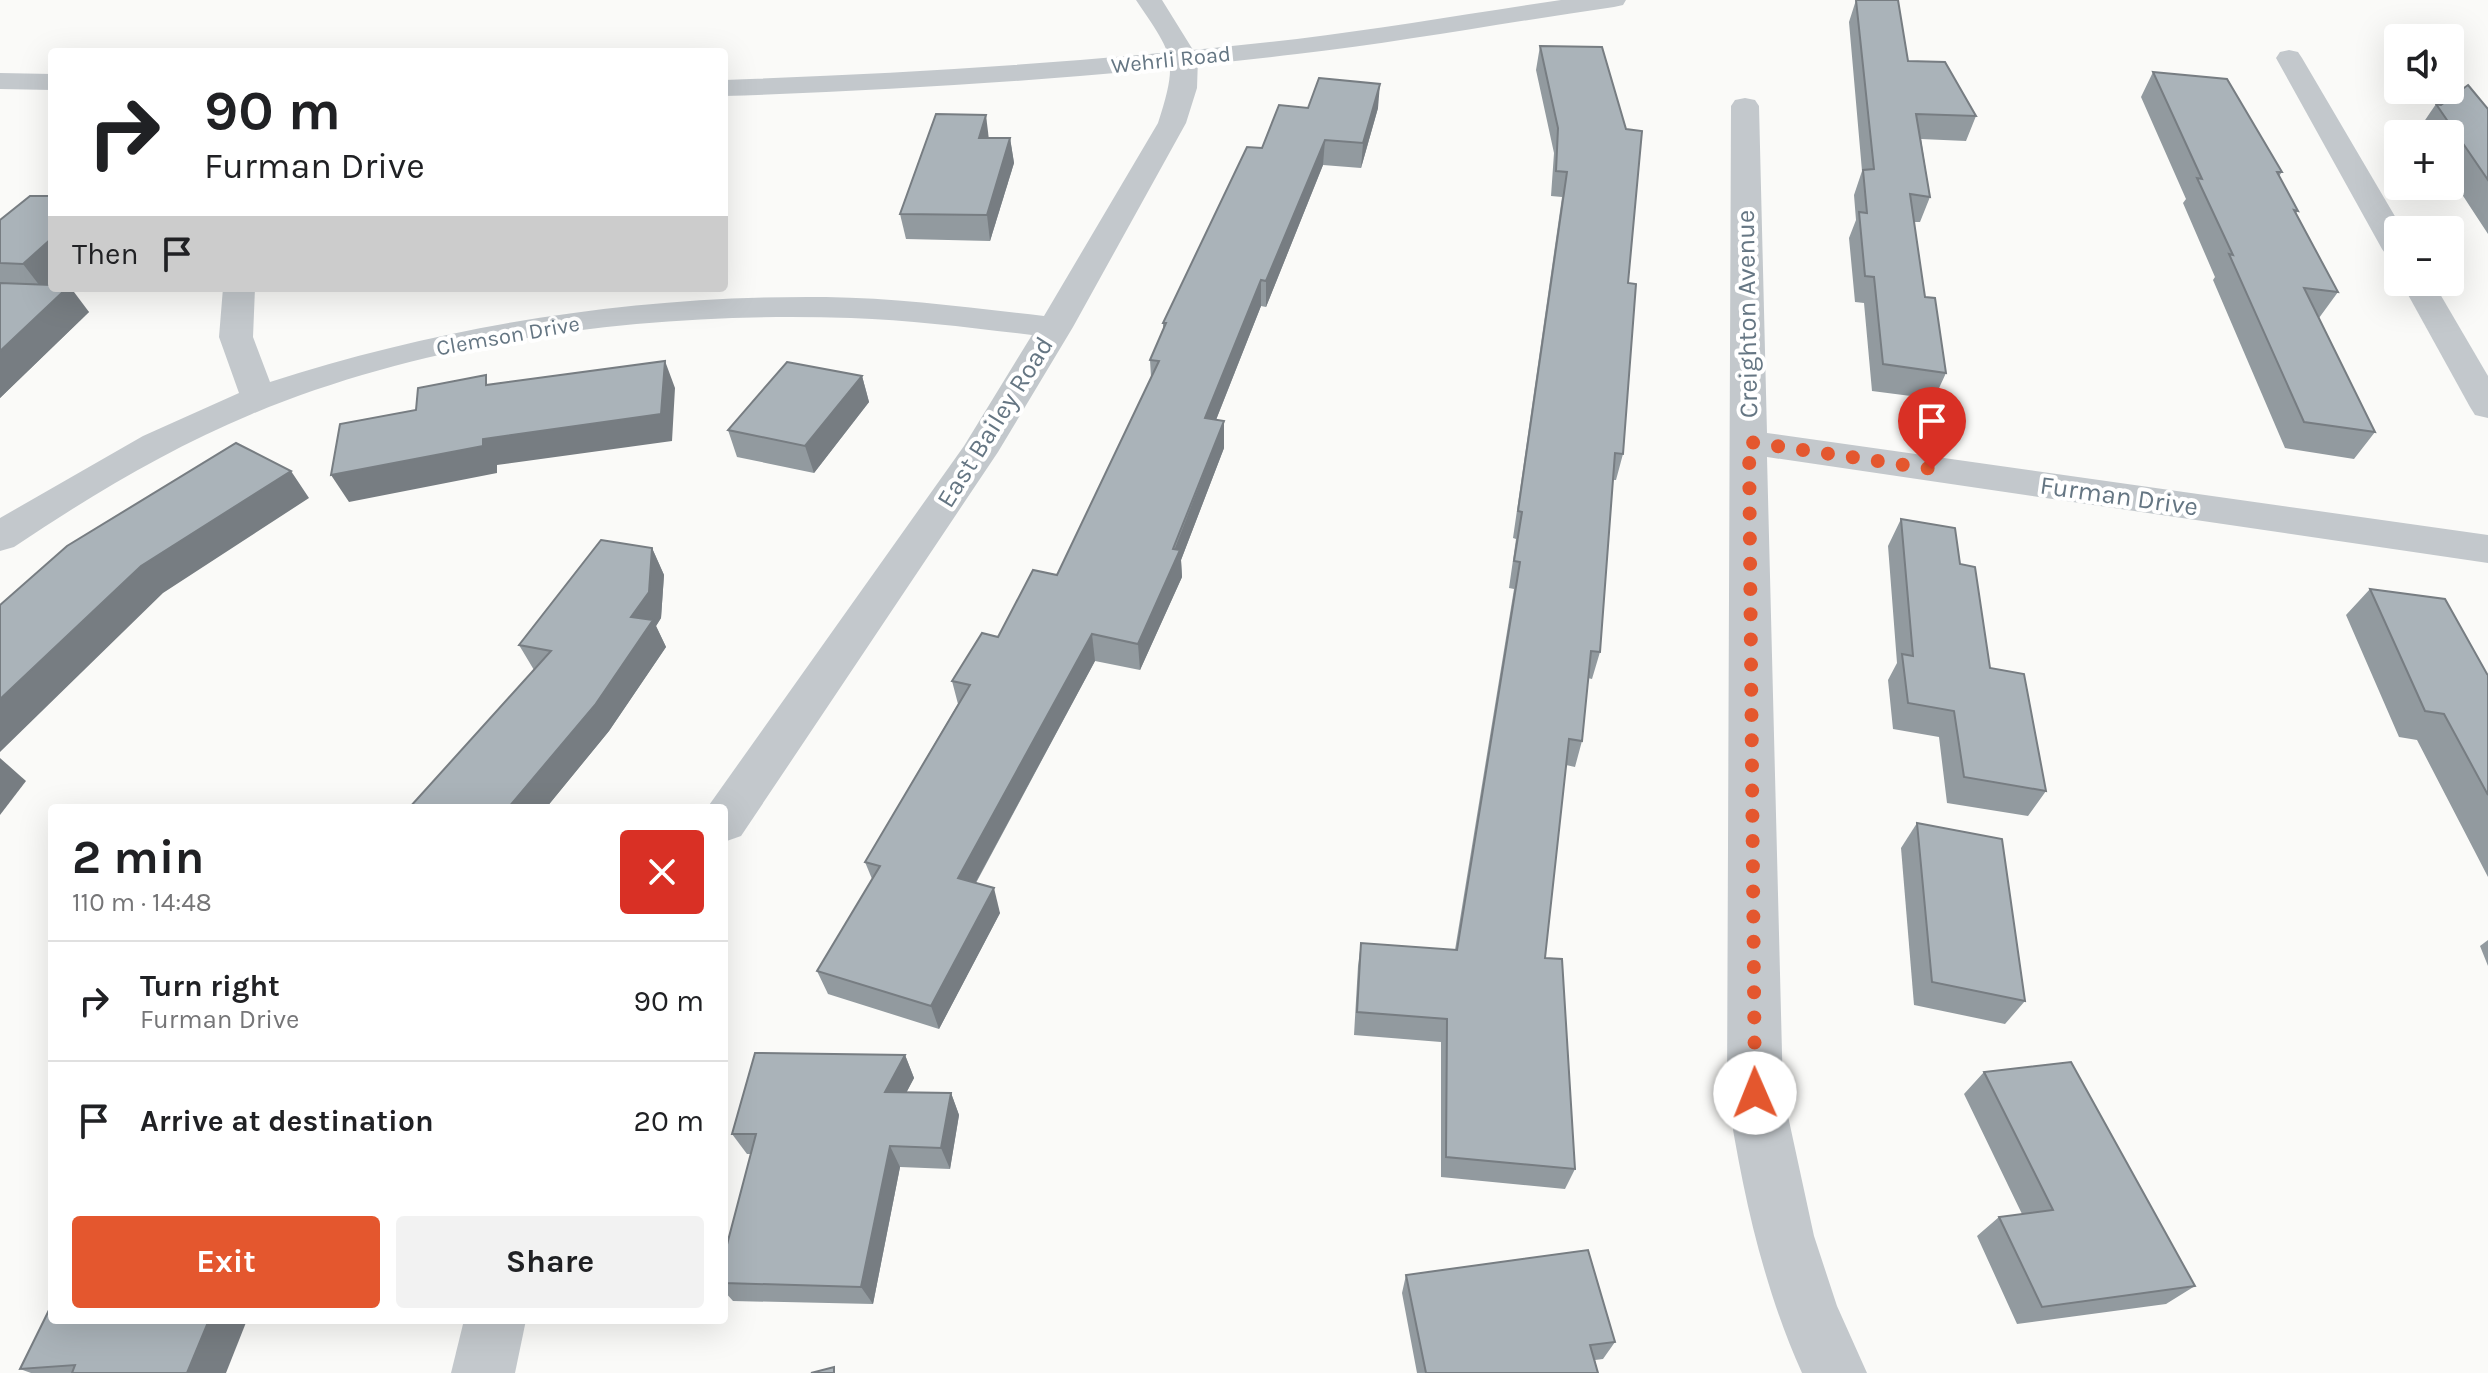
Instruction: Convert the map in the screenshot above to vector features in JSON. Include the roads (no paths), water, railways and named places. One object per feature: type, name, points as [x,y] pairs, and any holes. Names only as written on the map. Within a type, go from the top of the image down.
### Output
[{"type":"street","points":[[1148,0],[1156,8],[1185,58]]},
{"type":"street","name":"Wehrli Road","points":[[728,88],[869,84],[1185,58],[1383,36],[1614,0]]},
{"type":"street","name":"East Bailey Road","points":[[728,816],[979,452],[1056,327],[1172,123],[1183,88],[1185,58]]},
{"type":"street","points":[[2289,58],[2384,224]]},
{"type":"street","points":[[0,81],[48,82]]},
{"type":"street","name":"Creighton Avenue","points":[[1745,106],[1755,1093],[1768,1171],[1800,1286],[1835,1373]]},
{"type":"street","points":[[239,292],[236,337],[259,399]]},
{"type":"street","points":[[2425,296],[2488,407]]},
{"type":"street","name":"Clemson Drive","points":[[0,537],[120,464],[259,399],[323,377],[433,348],[594,320],[666,312],[830,307],[895,310],[1056,327]]},
{"type":"street","name":"Furman Drive","points":[[1749,442],[2488,549]]},
{"type":"street","points":[[483,1373],[494,1324]]}]
